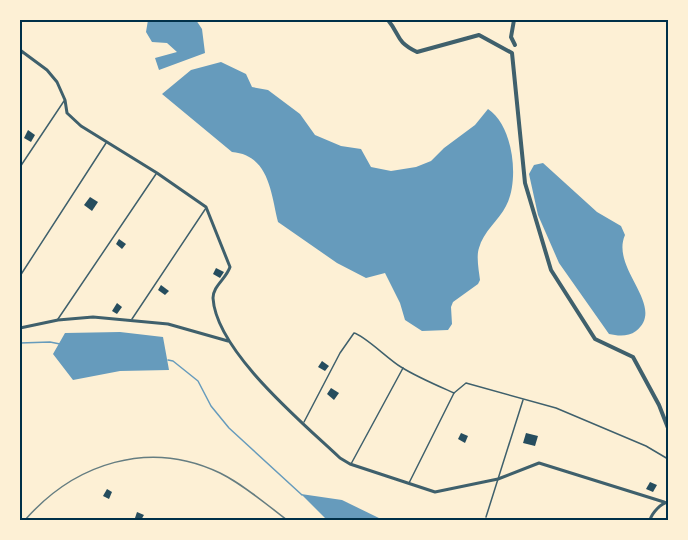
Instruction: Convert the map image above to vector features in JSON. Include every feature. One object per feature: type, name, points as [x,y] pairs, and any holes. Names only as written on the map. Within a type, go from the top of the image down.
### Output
[{"type":"street","points":[[388,20],[396,37],[417,52],[479,35],[512,52],[525,183],[551,270],[595,339],[633,357],[669,428]]},
{"type":"street","points":[[514,20],[511,37],[515,45]]},
{"type":"street","points":[[21,51],[47,70],[57,82],[67,113],[81,126],[157,173],[206,207],[230,267],[228,276],[215,289],[213,298],[228,341],[268,388],[340,458],[350,464],[435,492],[498,479],[539,463],[664,502],[669,501]]},
{"type":"street","points":[[20,328],[93,316],[168,324],[228,341]]},
{"type":"street","points":[[650,520],[664,502]]},
{"type":"lane","points":[[20,57],[21,51]]},
{"type":"lane","points":[[20,167],[64,100]]},
{"type":"lane","points":[[20,276],[106,142]]},
{"type":"lane","points":[[58,320],[157,173]]},
{"type":"lane","points":[[130,321],[206,207]]},
{"type":"lane","points":[[303,423],[340,353],[354,333],[359,334],[380,353],[403,368],[453,393]]},
{"type":"lane","points":[[350,464],[403,368]]},
{"type":"lane","points":[[409,483],[453,393],[466,383],[556,408],[646,446],[669,459]]},
{"type":"lane","points":[[486,516],[523,399]]},
{"type":"water","points":[[148,20],[196,20],[202,29],[205,53],[159,70],[155,58],[177,52],[167,43],[152,42],[146,32]]},
{"type":"water","points":[[221,62],[246,74],[252,87],[268,90],[300,114],[315,135],[341,146],[361,149],[371,167],[391,171],[416,167],[431,161],[444,148],[475,125],[488,109],[497,117],[503,127],[512,154],[513,182],[506,206],[481,242],[478,256],[480,280],[478,284],[453,302],[452,324],[448,330],[422,331],[405,320],[400,303],[385,273],[366,278],[337,263],[278,222],[266,177],[254,160],[232,152],[162,94],[191,70]]},
{"type":"water","points":[[543,163],[597,212],[621,226],[625,235],[622,248],[625,261],[645,310],[644,321],[633,333],[623,336],[609,334],[559,263],[538,215],[529,174],[534,165]]},
{"type":"water","points":[[120,332],[163,337],[169,370],[120,371],[73,380],[53,354],[65,333]]},
{"type":"water","points":[[301,494],[342,500],[383,520],[327,520]]},
{"type":"building","points":[[28,130],[35,135],[31,142],[24,138]]},
{"type":"building","points":[[90,197],[98,202],[92,211],[84,205]]},
{"type":"building","points":[[119,239],[126,244],[122,249],[116,244]]},
{"type":"building","points":[[216,268],[224,272],[220,278],[213,274]]},
{"type":"building","points":[[161,285],[169,291],[165,295],[158,290]]},
{"type":"building","points":[[117,303],[122,307],[117,314],[112,311]]},
{"type":"building","points":[[322,361],[329,366],[325,371],[318,367]]},
{"type":"building","points":[[331,388],[339,393],[334,400],[327,394]]},
{"type":"building","points":[[461,433],[468,436],[465,443],[458,439]]},
{"type":"building","points":[[526,433],[538,436],[535,446],[523,443]]},
{"type":"building","points":[[650,482],[657,485],[653,492],[646,489]]},
{"type":"building","points":[[107,489],[112,492],[109,499],[103,496]]},
{"type":"building","points":[[137,512],[144,515],[141,520],[135,518]]},
{"type":"waterway","points":[[20,343],[60,344]]},
{"type":"waterway","points":[[168,360],[173,361],[198,381],[211,406],[229,428],[302,495]]},
{"type":"railway","points":[[25,520],[45,500],[90,471],[115,462],[140,458],[167,458],[193,463],[220,473],[246,489],[287,520]]}]
